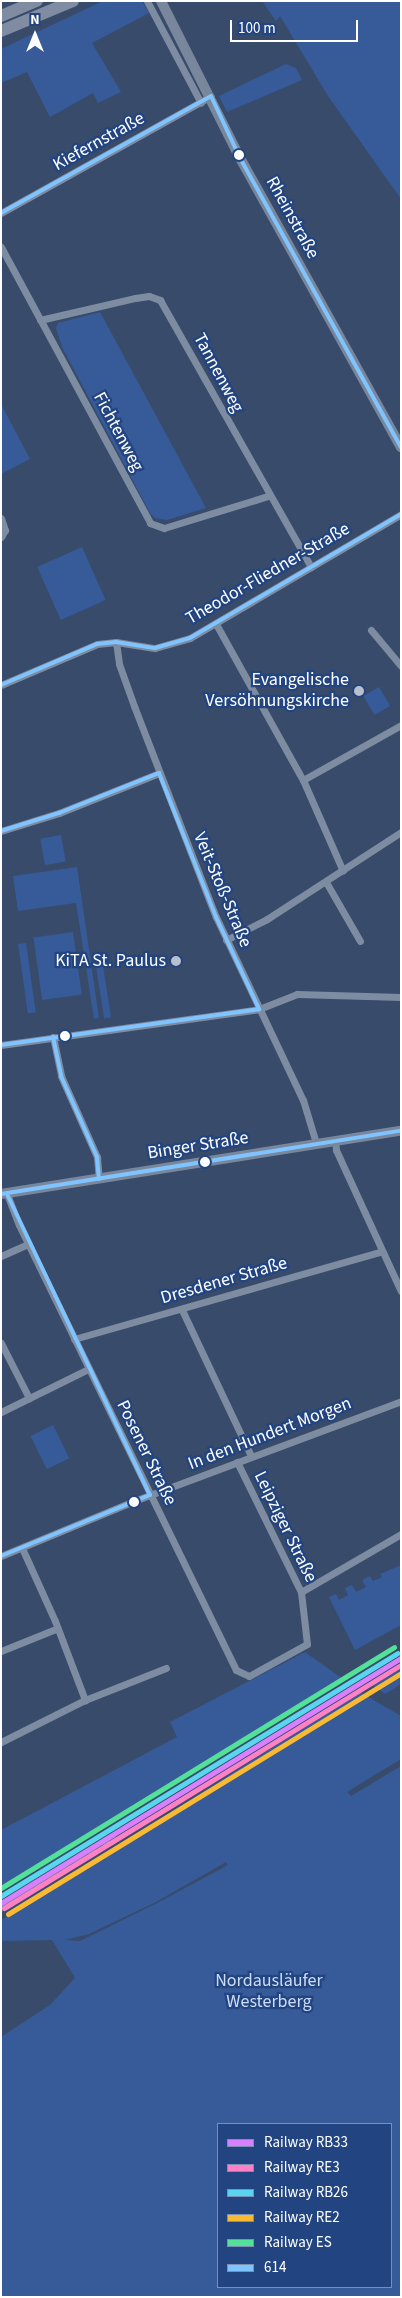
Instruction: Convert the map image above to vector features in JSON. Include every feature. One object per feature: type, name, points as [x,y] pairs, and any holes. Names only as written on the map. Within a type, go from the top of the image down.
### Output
[{"type":"highway","points":[[1,16],[37,1]]},
{"type":"highway","points":[[1,31],[73,1]]},
{"type":"main road","name":"Rheinstraße","points":[[161,1],[211,96],[240,158],[401,447]]},
{"type":"main road","name":"Binger Straße","points":[[4,1194],[401,1130]]},
{"type":"street","points":[[147,1],[201,103]]},
{"type":"street","name":"Kiefernstraße","points":[[1,213],[211,96]]},
{"type":"street","name":"Fichtenweg","points":[[1,246],[150,522],[164,528],[268,496]]},
{"type":"street","name":"Tannenweg","points":[[40,320],[135,298],[149,296],[160,300],[268,496],[311,567]]},
{"type":"street","name":"Theodor-Fliedner-Straße","points":[[1,685],[88,647],[116,642],[167,647],[216,624],[401,514]]},
{"type":"street","points":[[1,518],[5,530],[1,537]]},
{"type":"street","points":[[216,624],[303,780],[343,871]]},
{"type":"street","points":[[371,630],[401,666]]},
{"type":"street","name":"Veit-Stoß-Straße","points":[[116,642],[119,664],[159,773],[226,940],[303,1100],[316,1143]]},
{"type":"street","points":[[303,780],[401,725]]},
{"type":"street","points":[[1,831],[59,813],[159,773]]},
{"type":"street","points":[[226,940],[326,882],[400,834]]},
{"type":"street","points":[[326,882],[360,941]]},
{"type":"street","points":[[1,1045],[259,1008],[297,994],[401,998]]},
{"type":"street","points":[[53,1037],[60,1076],[97,1156],[99,1179]]},
{"type":"street","points":[[334,1140],[401,1291]]},
{"type":"street","name":"Posener Straße","points":[[4,1194],[88,1370],[236,1670]]},
{"type":"street","points":[[1,1256],[28,1244]]},
{"type":"street","name":"Dresdener Straße","points":[[74,1339],[182,1310],[382,1251]]},
{"type":"street","points":[[182,1310],[251,1456]]},
{"type":"street","points":[[1,1343],[29,1398]]},
{"type":"street","points":[[1,1412],[88,1370]]},
{"type":"street","name":"In den Hundert Morgen","points":[[1,1556],[150,1495],[401,1401]]},
{"type":"street","name":"Leipziger Straße","points":[[236,1670],[249,1676],[307,1644],[301,1592],[237,1462]]},
{"type":"street","points":[[301,1592],[401,1534]]},
{"type":"street","points":[[22,1548],[58,1628],[85,1700]]},
{"type":"street","points":[[1,1651],[58,1628]]},
{"type":"street","points":[[1,1742],[85,1700],[166,1668]]},
{"type":"green space","points":[[103,1],[142,1],[149,13],[92,43],[121,92],[98,103],[93,93],[50,117],[27,72],[1,83],[1,49]]},
{"type":"green space","points":[[262,1],[401,1],[401,199],[328,96],[280,16],[276,21]]},
{"type":"green space","points":[[286,64],[296,68],[302,80],[227,112],[219,96]]},
{"type":"green space","points":[[100,312],[206,508],[167,520],[155,518],[150,513],[62,347],[56,328],[58,323]]},
{"type":"green space","points":[[1,404],[30,459],[1,474]]},
{"type":"green space","points":[[82,547],[106,600],[61,620],[37,567]]},
{"type":"green space","points":[[379,687],[390,706],[374,715],[363,696]]},
{"type":"green space","points":[[61,835],[66,862],[45,865],[40,839]]},
{"type":"green space","points":[[77,867],[99,1018],[94,1019],[76,903],[18,911],[13,876]]},
{"type":"green space","points":[[73,932],[82,994],[42,1000],[33,938]]},
{"type":"green space","points":[[26,943],[36,1012],[28,1013],[18,944]]},
{"type":"green space","points":[[102,960],[111,1017],[104,1018],[95,961]]},
{"type":"green space","points":[[53,1425],[69,1458],[47,1469],[31,1436]]},
{"type":"green space","points":[[401,1565],[401,1625],[355,1650],[329,1597],[336,1594],[339,1600],[348,1595],[345,1588],[352,1585],[356,1592],[366,1587],[362,1580],[370,1576],[373,1581],[382,1577],[380,1574]]},
{"type":"green space","points":[[305,1652],[343,1679],[1,1891],[1,1830],[177,1737],[170,1722]]},
{"type":"green space","points":[[401,1669],[401,1684],[385,1694],[373,1685]]},
{"type":"green space","name":"Nordausläufer Westerberg","points":[[360,1692],[401,1716],[401,1759],[347,1792],[351,1796],[401,1766],[401,2297],[1,2297],[1,2037],[50,2005],[75,1978],[52,1940],[1,1941],[1,1920]],"holes":[[[226,1862],[228,1865],[159,1902],[80,1941],[65,1940],[89,1934],[156,1902]]]},
{"type":"railway","points":[[1,1909],[116,1838]]},
{"type":"rail line","name":"ES","points":[[1,1888],[394,1647]]},
{"type":"rail line","name":"RB26","points":[[1,1896],[398,1653]]},
{"type":"rail line","name":"RB33","points":[[1,1903],[401,1658]]},
{"type":"rail line","name":"RE3","points":[[4,1908],[401,1665]]},
{"type":"rail line","name":"RE2","points":[[8,1914],[401,1673]]},
{"type":"transit line","name":"614","points":[[211,96],[240,158],[401,447]]},
{"type":"transit line","name":"614","points":[[1,213],[211,96]]},
{"type":"transit line","name":"614","points":[[1,685],[97,644],[116,642],[155,648],[190,638],[401,514]]},
{"type":"transit line","name":"614","points":[[159,773],[216,917],[259,1009]]},
{"type":"transit line","name":"614","points":[[1,831],[59,813],[159,773]]},
{"type":"transit line","name":"614","points":[[1,1045],[259,1009]]},
{"type":"transit line","name":"614","points":[[53,1037],[61,1076],[97,1157],[99,1179]]},
{"type":"transit line","name":"614","points":[[1,1194],[401,1131]]},
{"type":"transit line","name":"614","points":[[7,1194],[150,1495]]},
{"type":"transit line","name":"614","points":[[1,1556],[150,1495]]},
{"type":"place","name":"Evangelische Versöhnungskirche","points":[[359,691]]},
{"type":"place","name":"KiTA St. Paulus","points":[[176,961]]}]
